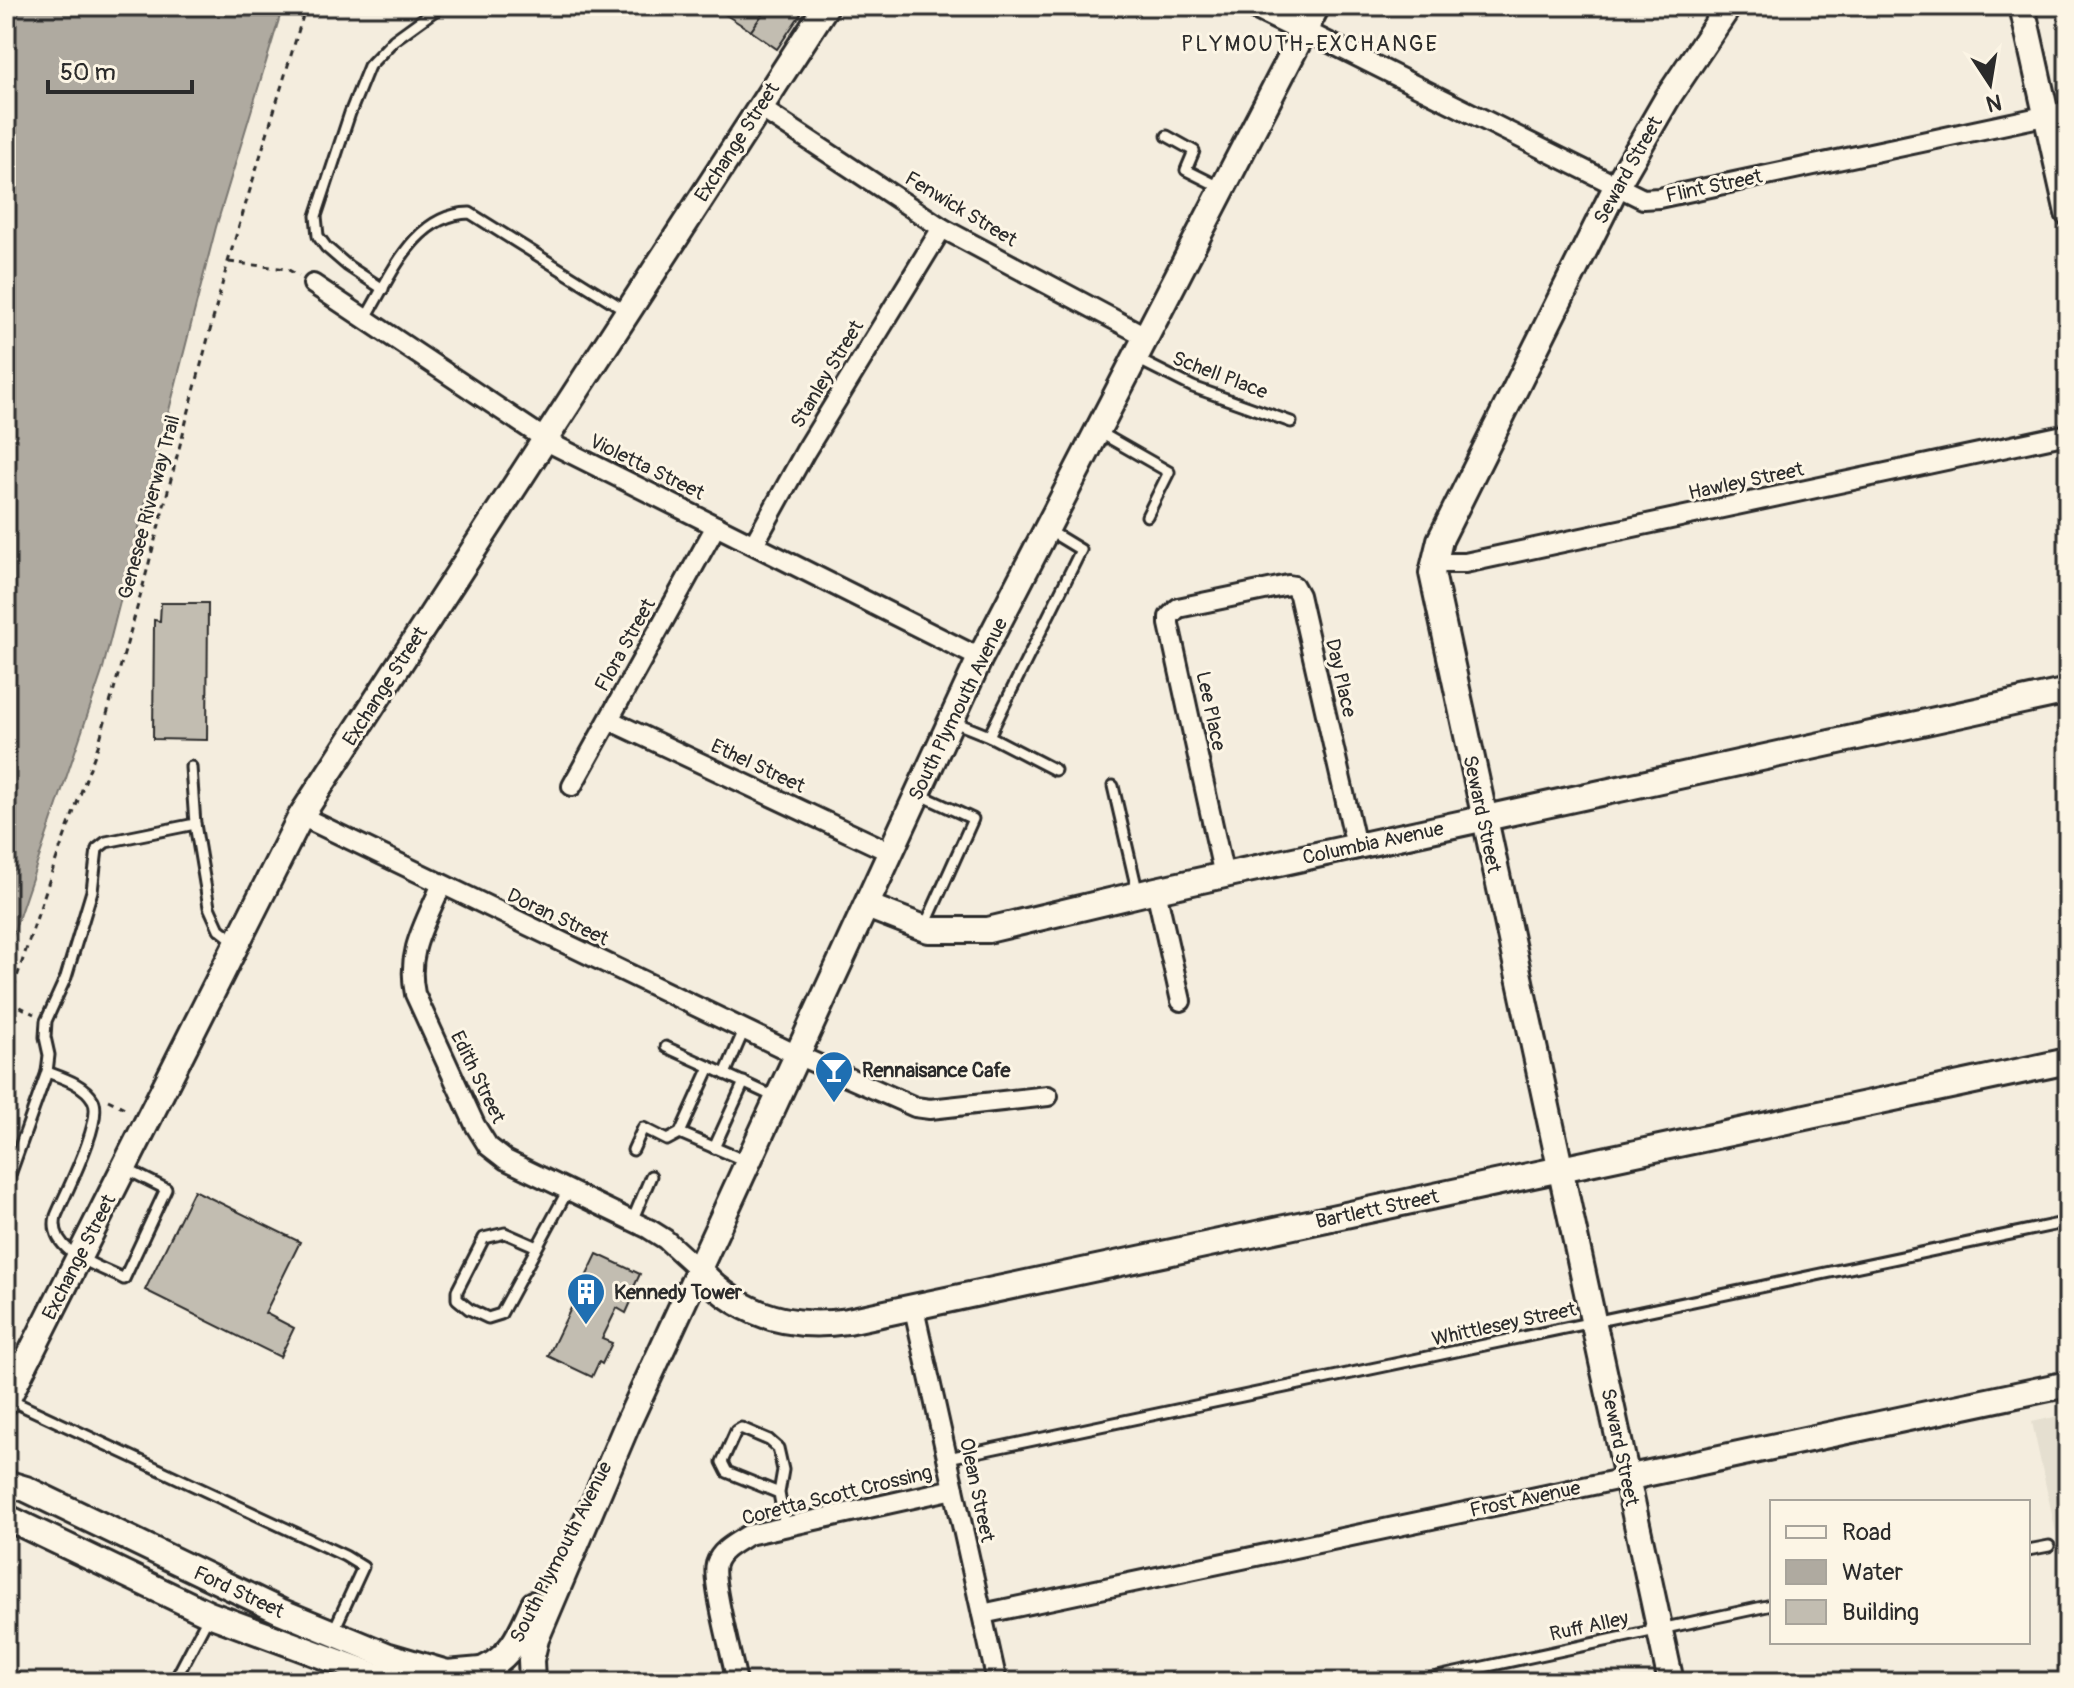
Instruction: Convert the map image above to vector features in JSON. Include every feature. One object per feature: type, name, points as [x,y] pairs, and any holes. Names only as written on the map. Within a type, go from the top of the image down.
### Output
[{"type":"street","name":"Exchange Street","points":[[7,1400],[301,816],[826,6]]},
{"type":"street","name":"Flint Street","points":[[1255,6],[1643,199],[2057,113]]},
{"type":"street","name":"South Plymouth Avenue","points":[[532,1682],[531,1660],[536,1639],[627,1425],[980,658],[1317,6]]},
{"type":"street","name":"Seward Street","points":[[1671,1682],[1432,582],[1433,563],[1440,540],[1616,187],[1668,97],[1729,6]]},
{"type":"street","points":[[2022,6],[2057,113],[2068,213]]},
{"type":"street","name":"Fenwick Street","points":[[759,107],[942,228],[1142,348]]},
{"type":"street","name":"Stanley Street","points":[[754,544],[805,452],[942,228]]},
{"type":"street","name":"Violetta Street","points":[[313,284],[544,439],[980,658]]},
{"type":"street","name":"Hawley Street","points":[[1433,563],[1465,563],[2068,434]]},
{"type":"street","name":"Flora Street","points":[[572,786],[716,526]]},
{"type":"street","name":"Day Place","points":[[1228,597],[1288,585],[1294,586],[1299,595],[1356,846]]},
{"type":"street","name":"Lee Place","points":[[1224,876],[1169,617],[1178,608],[1228,597]]},
{"type":"street","name":"Columbia Avenue","points":[[867,906],[924,928],[988,930],[1147,892],[2068,691]]},
{"type":"street","name":"Ethel Street","points":[[609,720],[890,852]]},
{"type":"street","name":"Doran Street","points":[[301,816],[744,1030],[922,1109],[1048,1096]]},
{"type":"street","name":"Edith Street","points":[[441,886],[415,948],[410,972],[415,994],[475,1125],[488,1146],[506,1160],[665,1239],[699,1270]]},
{"type":"street","points":[[1147,892],[1181,1001]]},
{"type":"street","name":"Bartlett Street","points":[[699,1270],[723,1294],[755,1311],[791,1323],[828,1324],[914,1309],[2068,1061]]},
{"type":"street","name":"Olean Street","points":[[914,1309],[997,1682]]},
{"type":"street","name":"Frost Avenue","points":[[982,1614],[2068,1384]]},
{"type":"street","name":"South Plymouth Avenue","points":[[476,1673],[502,1659],[516,1643],[569,1530],[627,1425]]},
{"type":"street","name":"Ford Street","points":[[6,1483],[26,1489],[332,1634],[430,1670],[455,1673],[507,1670],[525,1682]]},
{"type":"street","name":"Coretta Scott Crossing","points":[[737,1682],[718,1591],[716,1564],[727,1548],[748,1535],[954,1489]]},
{"type":"street","name":"Ford Street","points":[[6,1517],[209,1614],[393,1682]]},
{"type":"lane","points":[[383,289],[326,247],[318,236],[316,216],[369,66],[394,40],[441,6]]},
{"type":"lane","points":[[1167,136],[1194,151],[1186,170],[1223,189]]},
{"type":"lane","points":[[365,319],[415,237],[435,220],[454,213],[470,213],[627,311]]},
{"type":"lane","name":"Schell Place","points":[[1142,348],[1193,387],[1291,422]]},
{"type":"lane","points":[[1099,432],[1169,472],[1147,516]]},
{"type":"lane","points":[[989,736],[1081,550],[1048,530]]},
{"type":"lane","points":[[951,720],[1055,770]]},
{"type":"lane","points":[[191,767],[195,824],[212,915],[219,929],[237,943]]},
{"type":"lane","points":[[1113,786],[1147,892]]},
{"type":"lane","points":[[917,793],[973,819],[924,928]]},
{"type":"lane","points":[[6,1186],[47,1072],[46,1021],[66,977],[92,891],[97,849],[106,842],[195,824]]},
{"type":"lane","points":[[725,1074],[744,1030]]},
{"type":"lane","points":[[666,1047],[777,1098]]},
{"type":"lane","points":[[633,1150],[643,1128],[667,1140],[680,1133],[698,1103],[710,1067]]},
{"type":"lane","points":[[47,1072],[72,1082],[93,1099],[97,1113],[54,1223],[57,1238],[79,1256],[124,1279],[166,1189],[124,1168]]},
{"type":"lane","points":[[714,1148],[724,1116],[744,1082]]},
{"type":"lane","points":[[680,1133],[748,1162]]},
{"type":"lane","points":[[632,1221],[651,1176]]},
{"type":"lane","points":[[537,1247],[505,1233],[484,1238],[457,1291],[457,1299],[488,1318],[501,1314],[568,1190]]},
{"type":"lane","name":"Whittlesey Street","points":[[948,1458],[2068,1222]]},
{"type":"lane","points":[[7,1400],[363,1567],[332,1634]]},
{"type":"lane","points":[[779,1493],[727,1472],[723,1467],[722,1462],[736,1431],[747,1428],[778,1448],[783,1470],[779,1493],[785,1527]]},
{"type":"lane","points":[[2030,1550],[2049,1546]]},
{"type":"lane","name":"Ruff Alley","points":[[1414,1682],[1770,1605]]},
{"type":"lane","points":[[174,1682],[209,1614]]},
{"type":"path","name":"Genesee Riverway Trail","points":[[6,1010],[98,746],[228,262],[306,6]]},
{"type":"path","points":[[228,262],[287,269],[313,284]]},
{"type":"path","points":[[9,1001],[46,1021]]},
{"type":"path","points":[[93,1099],[104,1098],[129,1110]]},
{"type":"shaded area","points":[[2068,1414],[2068,1588],[2032,1422]]},
{"type":"water","points":[[6,6],[283,6],[216,227],[102,672],[6,955]]},
{"type":"building","points":[[712,6],[768,6],[751,31]]},
{"type":"building","points":[[768,6],[806,6],[777,49],[751,31]]},
{"type":"building","points":[[161,603],[208,603],[207,740],[153,739],[154,620],[160,621]]},
{"type":"building","points":[[194,1190],[300,1242],[265,1313],[294,1328],[280,1357],[145,1290]]},
{"type":"building","name":"Kennedy Tower","points":[[597,1254],[640,1274],[626,1313],[617,1308],[602,1339],[612,1343],[592,1377],[548,1356]]},
{"type":"place","name":"Rennaisance Cafe","points":[[834,1104]]},
{"type":"place","name":"Kennedy Tower","points":[[586,1326]]},
{"type":"district","name":"PLYMOUTH-EXCHANGE","points":[[1310,44]]}]
